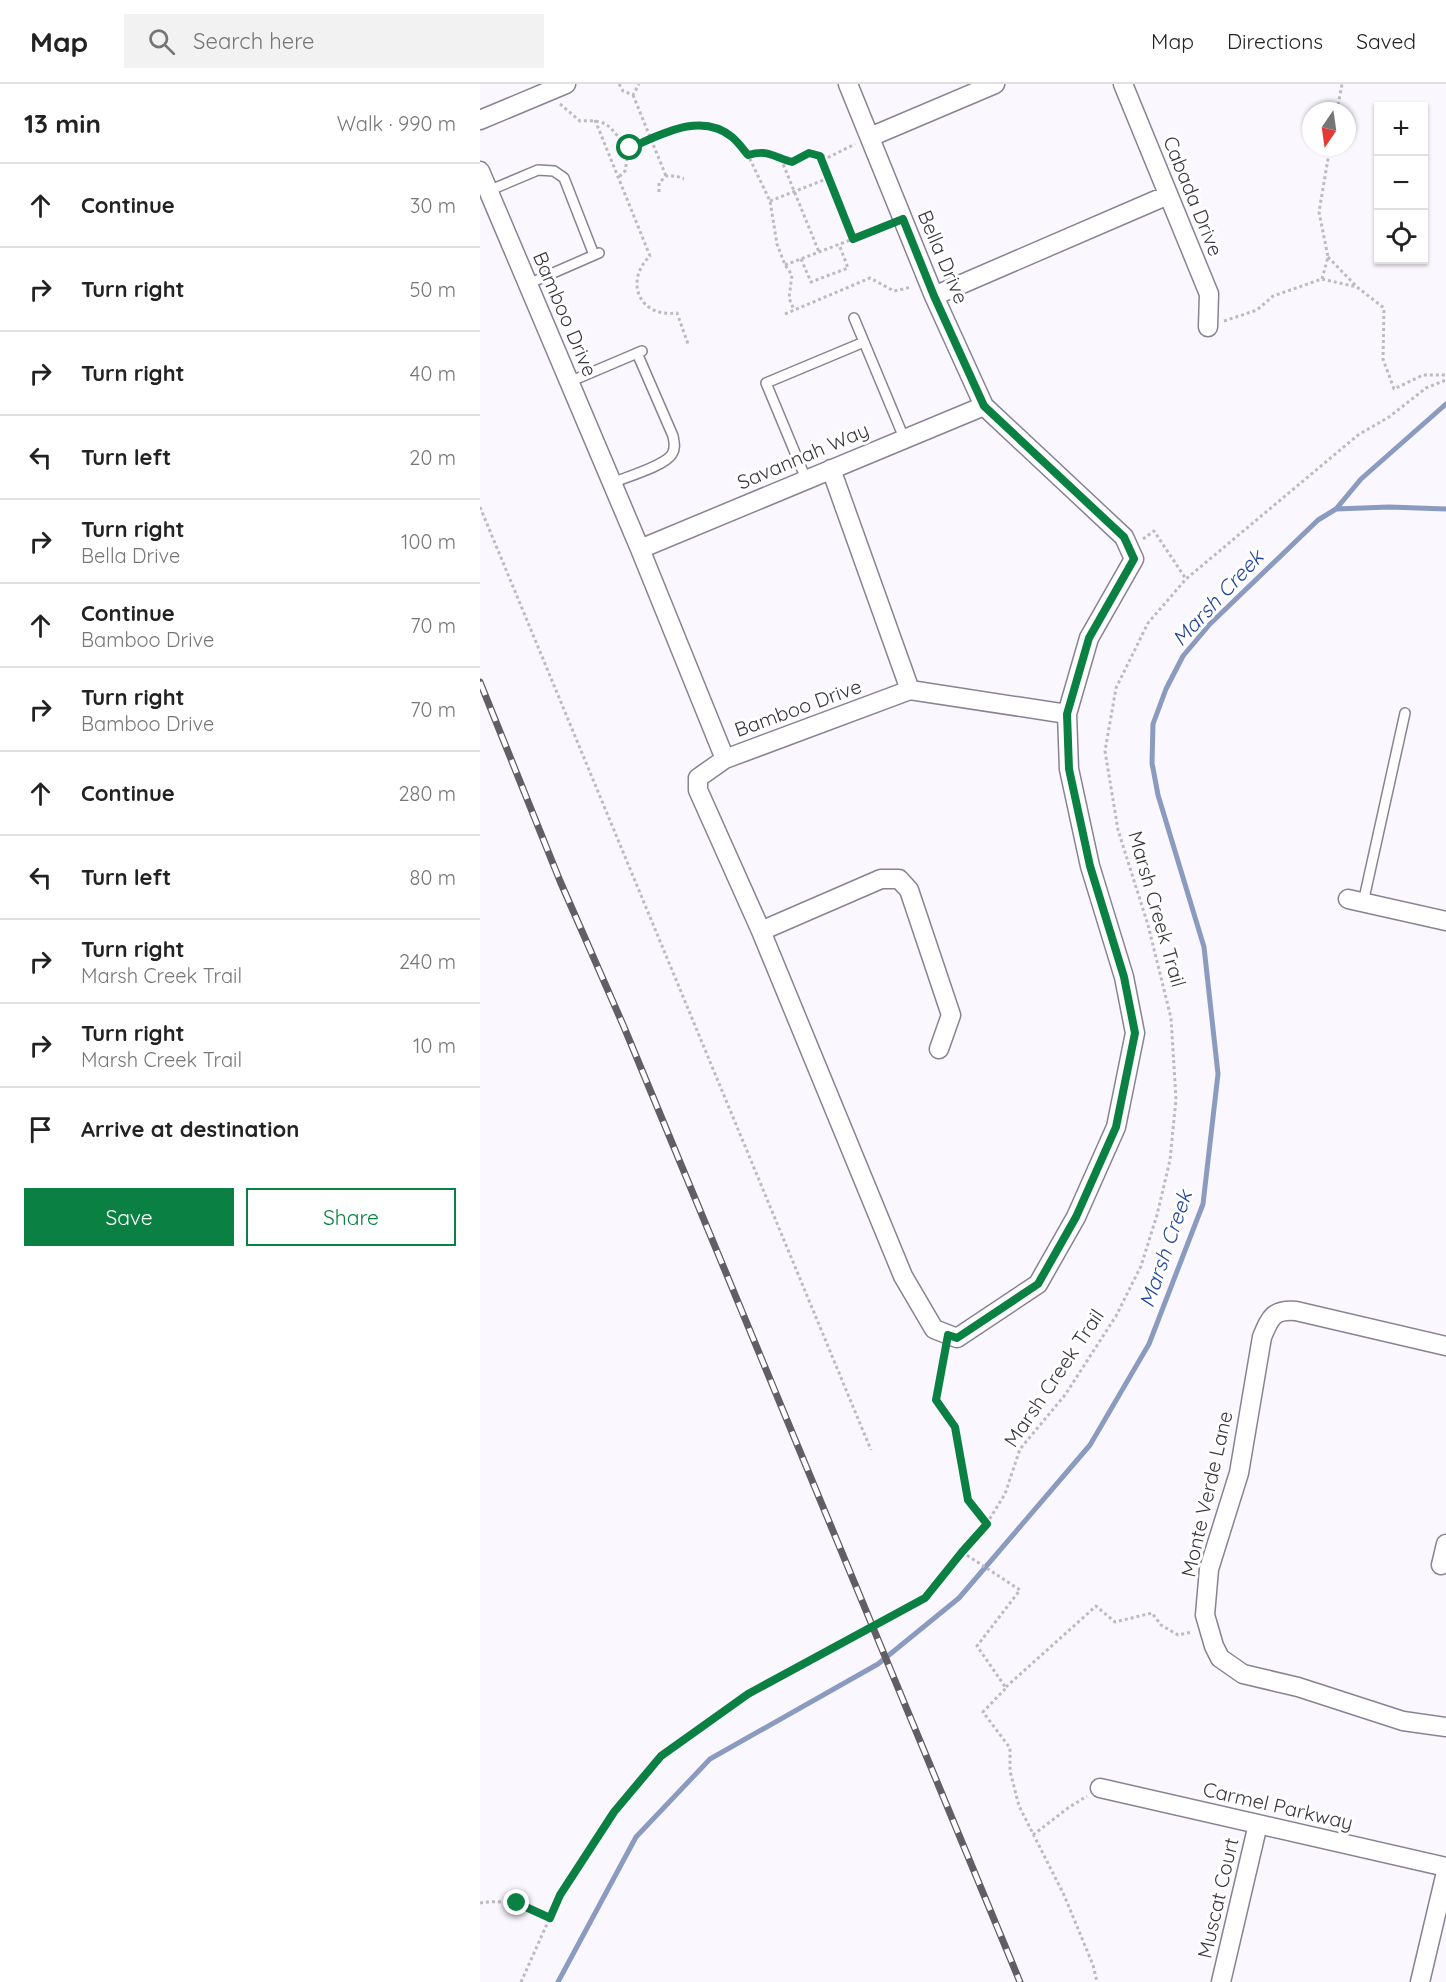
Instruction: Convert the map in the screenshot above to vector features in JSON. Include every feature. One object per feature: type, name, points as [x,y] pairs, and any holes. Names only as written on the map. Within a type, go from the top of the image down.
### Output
[{"type":"street","name":"Bella Drive","points":[[848,84],[931,288],[984,406],[1124,537],[1130,548]]},
{"type":"street","points":[[870,137],[995,84]]},
{"type":"street","name":"Cabada Drive","points":[[1123,84],[1209,294],[1208,327]]},
{"type":"street","points":[[480,120],[559,87]]},
{"type":"street","name":"Bamboo Drive","points":[[480,171],[640,549],[725,759],[910,690],[1067,714]]},
{"type":"street","points":[[931,288],[1168,195]]},
{"type":"street","name":"Savannah Way","points":[[640,549],[984,406]]},
{"type":"street","points":[[831,469],[910,690]]},
{"type":"street","points":[[725,759],[698,778],[698,790],[761,931],[903,1276],[934,1329],[957,1338],[1038,1284],[1076,1217],[1116,1127],[1135,1033],[1124,977],[1090,866],[1069,769],[1067,714],[1089,638],[1134,559],[1130,548]]},
{"type":"street","points":[[761,931],[881,879],[899,879],[909,890],[951,1016],[939,1049]]},
{"type":"street","points":[[1355,901],[1446,921]]},
{"type":"street","name":"Monte Verde Lane","points":[[1446,1346],[1296,1311],[1282,1310],[1270,1318],[1262,1337],[1239,1473],[1209,1569],[1205,1615],[1220,1658],[1243,1674],[1298,1687],[1403,1721],[1446,1727]]},
{"type":"street","points":[[1442,1565],[1446,1544]]},
{"type":"street","name":"Carmel Parkway","points":[[1100,1788],[1446,1867]]},
{"type":"street","name":"Muscat Court","points":[[1221,1982],[1258,1824]]},
{"type":"street","points":[[1420,1982],[1446,1872]]},
{"type":"lane","points":[[488,191],[538,170],[554,171],[564,178],[596,254],[528,285]]},
{"type":"lane","points":[[854,318],[904,438]]},
{"type":"lane","points":[[806,479],[766,383],[864,342]]},
{"type":"lane","points":[[569,382],[640,352],[674,436],[675,448],[671,457],[649,469],[612,483]]},
{"type":"lane","points":[[1355,901],[1405,713]]},
{"type":"path","points":[[620,84],[623,91],[633,95],[666,176]]},
{"type":"path","points":[[633,95],[639,84]]},
{"type":"path","points":[[1339,102],[1342,84]]},
{"type":"path","points":[[559,87],[559,104],[580,121],[594,120],[609,124],[630,148]]},
{"type":"path","points":[[594,120],[651,256],[643,263],[637,278],[638,293],[647,308],[665,314],[676,313],[688,344]]},
{"type":"path","points":[[630,148],[671,129],[691,126],[710,126],[731,136],[748,155],[770,201],[777,244],[785,265],[792,275],[789,298],[794,310]]},
{"type":"path","points":[[748,155],[760,151],[770,152],[781,159],[792,162],[809,153],[829,157],[870,137]]},
{"type":"path","points":[[619,177],[625,171],[630,148]]},
{"type":"path","points":[[820,156],[853,239]]},
{"type":"path","points":[[1322,279],[1328,257],[1318,212],[1328,156]]},
{"type":"path","points":[[781,159],[819,252]]},
{"type":"path","points":[[666,176],[684,179]]},
{"type":"path","points":[[659,192],[659,183],[666,176]]},
{"type":"path","points":[[770,201],[829,178]]},
{"type":"path","points":[[785,265],[903,219]]},
{"type":"path","points":[[801,259],[811,282],[839,272],[848,268],[839,244]]},
{"type":"path","points":[[1328,257],[1357,287],[1384,308],[1383,360],[1394,389],[1423,375],[1446,375]]},
{"type":"path","points":[[785,314],[870,278],[894,291],[931,288]]},
{"type":"path","points":[[1208,327],[1257,309],[1273,296],[1322,279],[1357,287]]},
{"type":"path","name":"Marsh Creek Trail","points":[[521,1982],[560,1895],[614,1812],[661,1756],[748,1694],[925,1598],[987,1524],[1005,1494],[1020,1449],[1065,1395],[1116,1316],[1141,1266],[1157,1215],[1170,1160],[1176,1099],[1171,1018],[1148,925],[1118,830],[1106,751],[1116,688],[1148,623],[1186,579],[1358,435],[1389,417],[1426,388],[1446,380]]},
{"type":"path","points":[[480,507],[871,1450]]},
{"type":"path","points":[[1130,548],[1154,531],[1186,579]]},
{"type":"path","points":[[948,1335],[936,1400],[955,1427],[968,1500],[987,1524]]},
{"type":"path","points":[[962,1552],[1020,1590],[977,1646],[1006,1688]]},
{"type":"path","points":[[1097,1982],[1093,1965],[1064,1895],[1018,1806],[1010,1771],[1010,1748],[983,1712],[1096,1606],[1115,1622],[1152,1613],[1161,1625],[1178,1635],[1209,1629]]},
{"type":"path","points":[[1033,1835],[1068,1808],[1100,1788]]},
{"type":"path","points":[[480,1903],[493,1901],[517,1903],[550,1918]]},
{"type":"waterway","name":"Marsh Creek","points":[[558,1982],[636,1837],[710,1759],[878,1664],[959,1598],[1090,1445],[1149,1344],[1203,1204],[1218,1074],[1204,947],[1158,795],[1152,763],[1153,724],[1166,689],[1183,656],[1210,624],[1318,520],[1336,509],[1361,479],[1446,404]]},
{"type":"waterway","points":[[1336,509],[1389,507],[1446,509]]},
{"type":"railway","points":[[480,682],[560,881],[624,1027],[1020,1982]]},
{"type":"route","points":[[517,1903],[550,1918],[560,1895],[614,1812],[661,1756],[748,1694],[925,1598],[987,1524],[968,1500],[955,1427],[936,1400],[948,1335],[957,1338],[1038,1284],[1076,1217],[1116,1127],[1135,1033],[1124,977],[1090,866],[1069,769],[1067,714],[1089,638],[1134,559],[1124,537],[984,406],[934,296],[903,219],[853,239],[820,156],[809,153],[792,162],[781,159],[770,152],[760,151],[748,155],[731,136],[710,126],[671,129],[630,148]]}]
